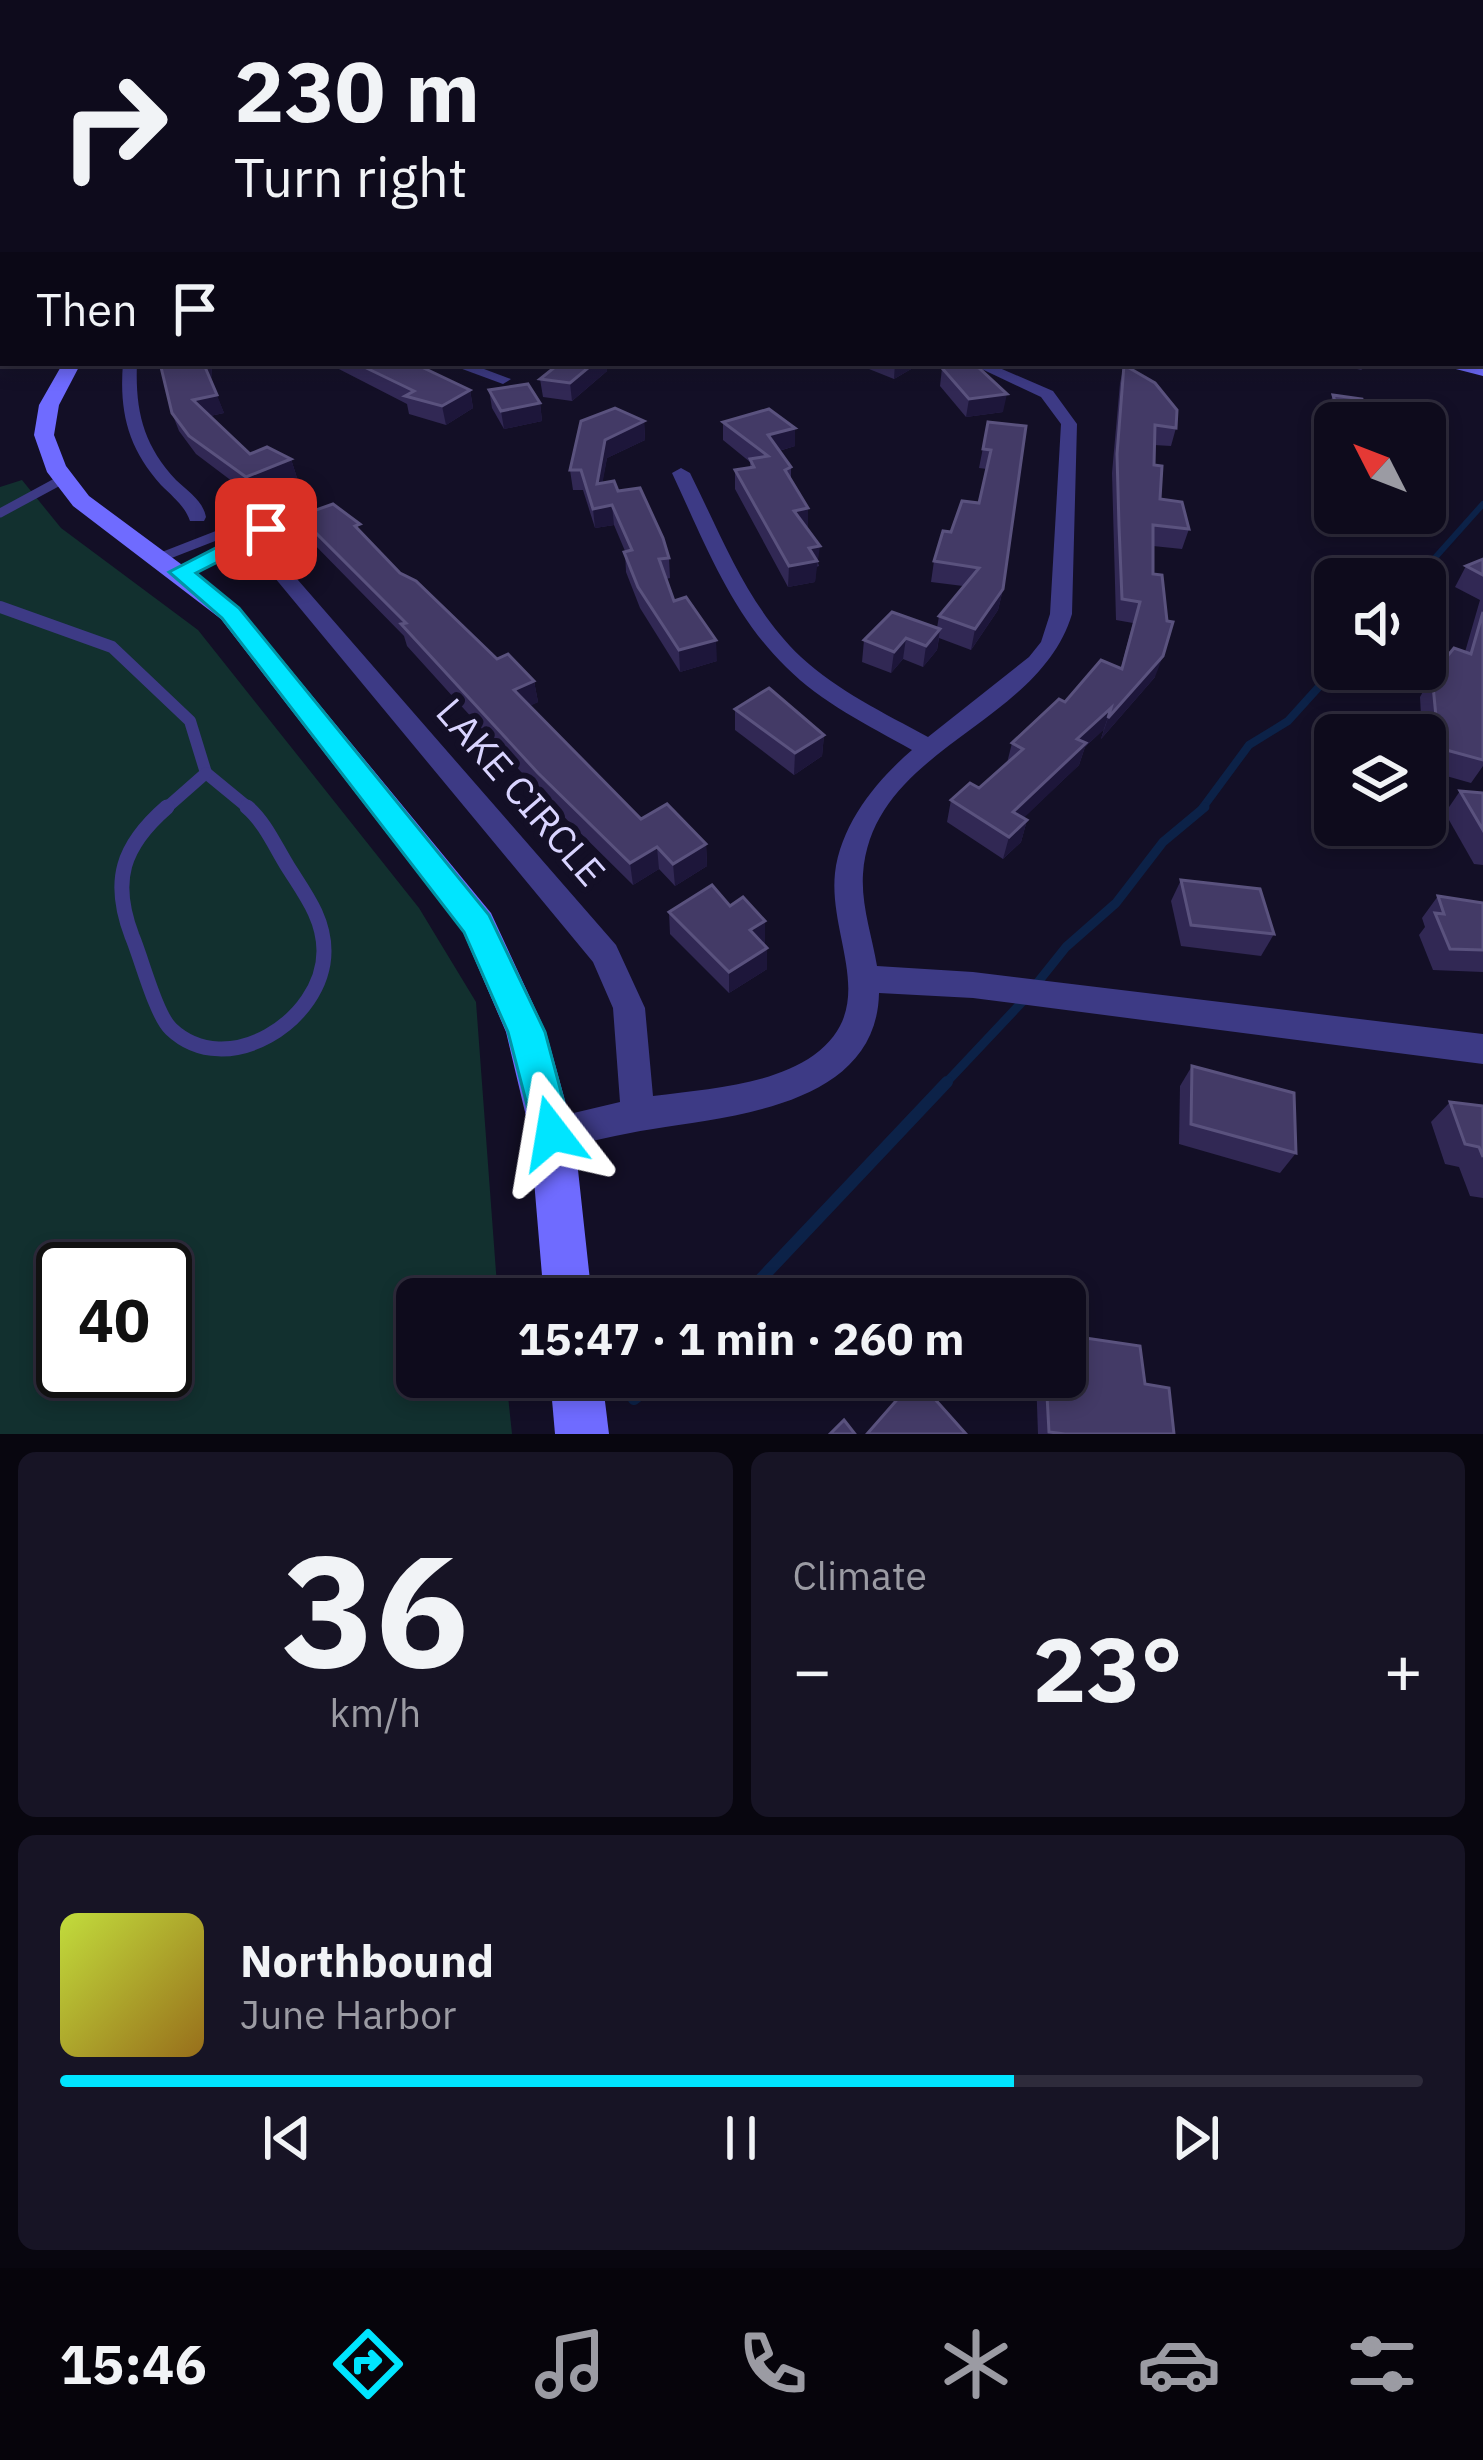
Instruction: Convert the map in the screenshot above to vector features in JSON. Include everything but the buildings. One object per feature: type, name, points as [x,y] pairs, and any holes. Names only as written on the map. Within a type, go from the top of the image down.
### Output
[{"type":"street","points":[[70,366],[49,405],[44,435],[63,478],[81,501],[230,613],[478,924],[526,1032],[552,1133],[566,1278]]},
{"type":"street","points":[[130,366],[128,415],[136,435],[150,466],[196,508],[197,518]]},
{"type":"street","points":[[462,366],[503,379]]},
{"type":"street","points":[[552,1133],[766,1094],[806,1079],[829,1064],[860,1021],[865,979],[847,910],[851,859],[874,807],[932,750],[1037,662],[1052,643],[1061,614],[1069,424],[1047,394],[983,366]]},
{"type":"street","points":[[681,473],[746,603],[779,648],[839,697],[932,750]]},
{"type":"street","name":"LAKE CIRCLE","points":[[263,562],[277,568],[605,954],[629,1008],[638,1115]]},
{"type":"street","points":[[865,979],[1003,989],[1483,1048]]},
{"type":"street","points":[[578,1398],[582,1434]]},
{"type":"lane","points":[[0,513],[63,478]]},
{"type":"lane","points":[[254,521],[266,529],[170,565],[254,521]]},
{"type":"lane","points":[[0,607],[112,646],[190,721],[206,773],[254,812],[318,915],[324,952],[315,996],[289,1024],[246,1045],[197,1045],[168,1027],[117,896],[127,859],[152,820],[206,773]]},
{"type":"green space","points":[[22,480],[61,528],[198,630],[419,908],[476,1002],[496,1278],[396,1278],[396,1398],[508,1398],[512,1434],[0,1434],[0,487]]},
{"type":"waterway","points":[[1435,558],[1483,504]]},
{"type":"waterway","points":[[1201,810],[1249,745],[1288,721],[1316,690]]},
{"type":"waterway","points":[[1034,987],[1066,947],[1116,903],[1163,842],[1205,807]]},
{"type":"waterway","points":[[944,1085],[1025,999]]},
{"type":"waterway","points":[[762,1278],[947,1082]]},
{"type":"route","points":[[266,529],[180,572],[230,613],[478,924],[526,1032],[552,1133]]}]
